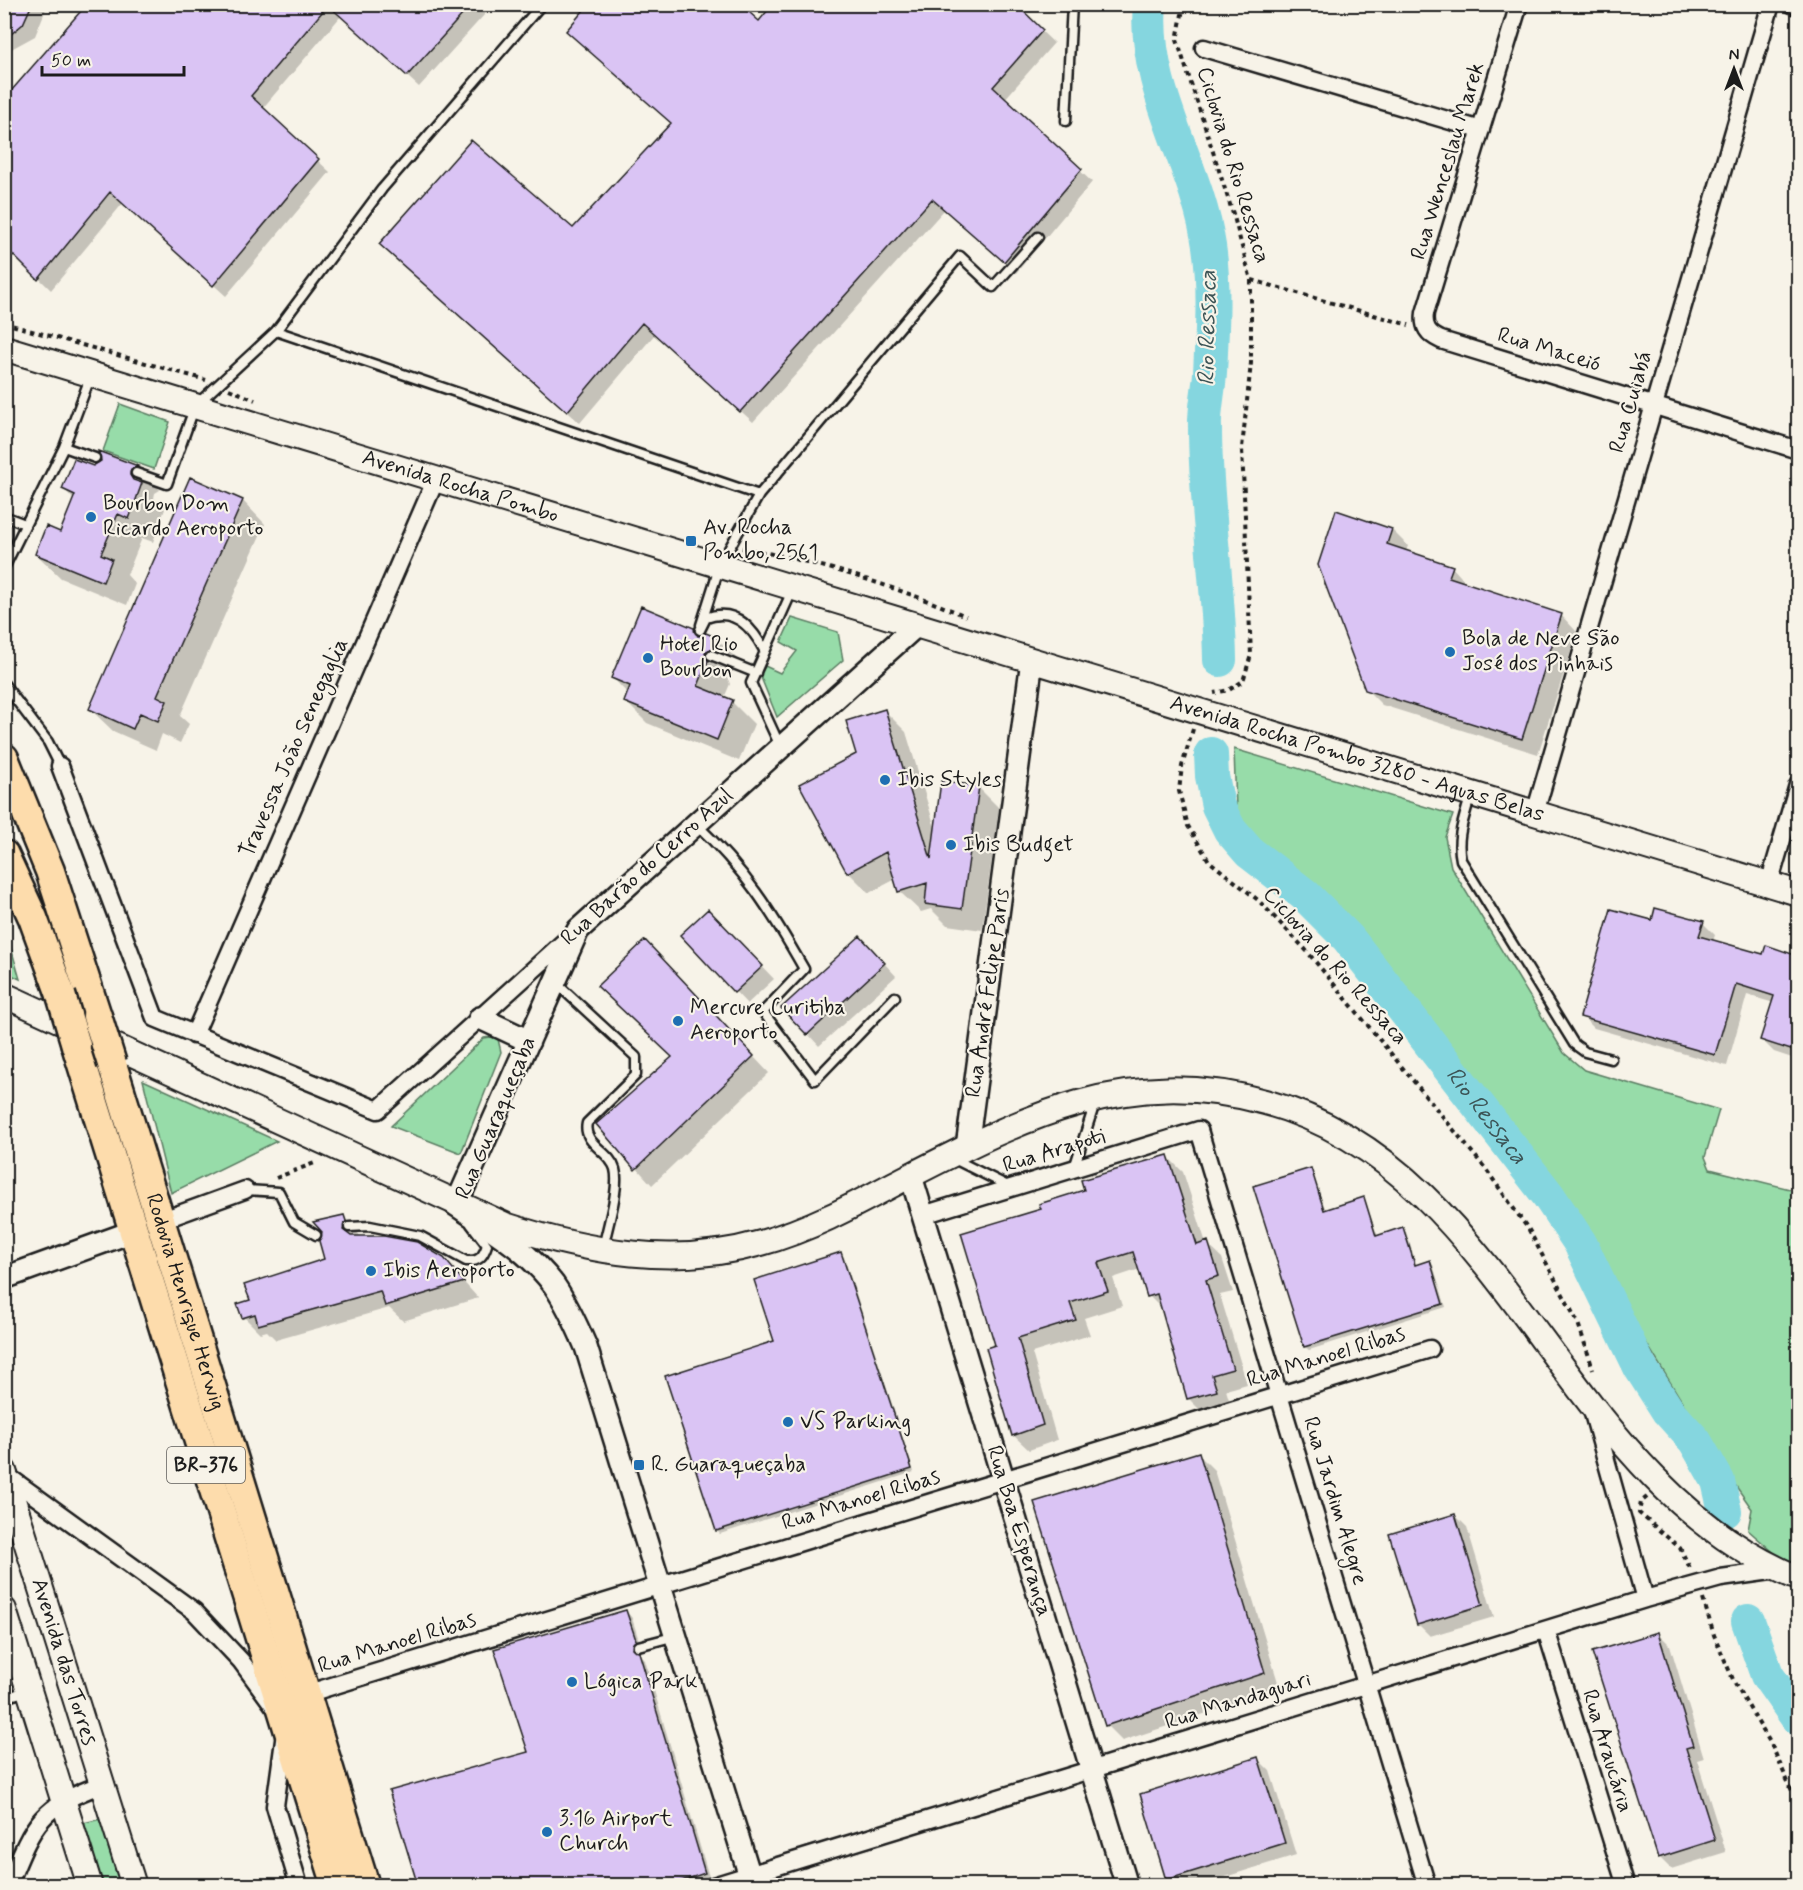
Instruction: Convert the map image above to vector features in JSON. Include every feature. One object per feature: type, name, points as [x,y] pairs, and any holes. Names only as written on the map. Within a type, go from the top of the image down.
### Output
[{"type":"highway","name":"Rodovia Henrique Herwig","points":[[4,758],[47,861],[97,1016],[364,1886]]},
{"type":"highway","name":"Rodovia Henrique Herwig","points":[[4,855],[33,918],[61,995],[337,1886]]},
{"type":"main road","name":"Avenida Rocha Pombo","points":[[4,348],[436,479],[726,555],[794,588],[917,625]]},
{"type":"main road","name":"Avenida Rocha Pombo 3280 - Aguas Belas","points":[[917,625],[1798,893]]},
{"type":"main road","points":[[4,995],[342,1152],[516,1229],[603,1251],[643,1256],[683,1256],[719,1252],[761,1243],[846,1210],[1011,1126],[1097,1096],[1174,1089],[1215,1093],[1281,1107],[1310,1116],[1345,1134],[1384,1160],[1421,1192],[1460,1233],[1591,1405],[1661,1486],[1710,1529],[1739,1549],[1788,1574]]},
{"type":"main road","name":"Avenida das Torres","points":[[5,1473],[134,1886]]},
{"type":"main road","name":"Avenida das Torres","points":[[4,1610],[90,1886]]},
{"type":"street","name":"Rua Wenceslau Marek","points":[[1427,330],[1424,322],[1425,313],[1519,4]]},
{"type":"street","name":"Rua Cuiabá","points":[[1535,813],[1771,4]]},
{"type":"street","points":[[1792,4],[1798,6]]},
{"type":"street","points":[[1204,48],[1481,130]]},
{"type":"street","name":"Rua Maceió","points":[[1427,330],[1441,340],[1798,450]]},
{"type":"street","name":"Travessa João Senegaglia","points":[[194,1035],[436,479]]},
{"type":"street","name":"Rua Barão do Cerro Azul","points":[[194,1035],[378,1110],[917,625]]},
{"type":"street","name":"Rua André Felipe Paris","points":[[958,1151],[1032,660]]},
{"type":"street","points":[[60,766],[155,1018],[194,1035]]},
{"type":"street","points":[[1769,884],[1798,785]]},
{"type":"street","name":"Rua Guaraqueçaba","points":[[578,930],[456,1204],[530,1259],[553,1284],[572,1315],[600,1386],[752,1880]]},
{"type":"street","points":[[480,1018],[529,1041]]},
{"type":"street","name":"Rua Arapoti","points":[[923,1215],[1199,1130]]},
{"type":"street","name":"Rua Jardim Alegre","points":[[1199,1130],[1427,1886]]},
{"type":"street","name":"Rua Boa Esperança","points":[[911,1176],[1127,1886]]},
{"type":"street","points":[[160,1221],[244,1190]]},
{"type":"street","points":[[4,1278],[134,1231]]},
{"type":"street","name":"Rua Manoel Ribas","points":[[306,1694],[540,1629],[661,1585],[1430,1349]]},
{"type":"street","points":[[1591,1405],[1645,1599]]},
{"type":"street","points":[[5,1473],[194,1611],[241,1661],[286,1722],[275,1806],[299,1886]]},
{"type":"street","name":"Rua Mandaguari","points":[[713,1886],[752,1880],[1091,1769],[1645,1599],[1698,1584],[1788,1574]]},
{"type":"street","name":"Rua Araucária","points":[[1546,1630],[1626,1886]]},
{"type":"street","points":[[8,1886],[11,1861],[35,1827],[63,1799],[103,1784]]},
{"type":"lane","points":[[136,473],[167,484],[195,405],[276,331],[382,189],[542,4]]},
{"type":"lane","points":[[1066,121],[1072,4]]},
{"type":"lane","points":[[764,650],[755,633],[741,620],[719,613],[706,618],[700,627],[726,555],[759,495],[960,256],[993,287],[1038,237]]},
{"type":"lane","points":[[276,331],[759,495]]},
{"type":"lane","points":[[4,568],[64,447],[92,374]]},
{"type":"lane","points":[[64,447],[95,458]]},
{"type":"lane","points":[[4,516],[25,524]]},
{"type":"lane","points":[[781,746],[751,683],[794,588]]},
{"type":"lane","points":[[711,655],[756,674]]},
{"type":"lane","points":[[4,684],[48,742],[60,766]]},
{"type":"lane","points":[[1471,794],[1459,833],[1458,845],[1461,860],[1574,1044],[1585,1052],[1611,1059]]},
{"type":"lane","points":[[695,824],[731,857],[772,913],[804,969],[763,1012],[815,1080],[895,997]]},
{"type":"lane","points":[[555,981],[636,1057],[636,1075],[587,1123],[588,1137],[611,1162],[615,1170],[615,1186],[603,1251]]},
{"type":"lane","points":[[1074,1168],[1097,1096]]},
{"type":"lane","points":[[958,1151],[1011,1188]]},
{"type":"lane","points":[[244,1190],[279,1192],[294,1222],[316,1235]]},
{"type":"lane","points":[[349,1227],[370,1226],[420,1236],[466,1261],[474,1262],[483,1256],[487,1245],[456,1204]]},
{"type":"lane","points":[[638,1646],[676,1636]]},
{"type":"lane","points":[[4,1698],[29,1690]]},
{"type":"path","name":"Ciclovia do Rio Ressaca","points":[[1184,4],[1177,40],[1234,217],[1251,280],[1251,363],[1242,448],[1251,656],[1244,681],[1229,690],[1204,694],[1182,766],[1179,791],[1188,826],[1209,861],[1258,900],[1305,949],[1485,1168],[1535,1240],[1578,1323],[1592,1369],[1598,1377]]},
{"type":"path","points":[[1251,280],[1427,330]]},
{"type":"path","points":[[4,323],[122,358],[190,373]]},
{"type":"path","points":[[726,555],[787,556]]},
{"type":"path","points":[[244,1190],[342,1152]]},
{"type":"path","points":[[1661,1486],[1641,1502],[1639,1512],[1680,1548],[1698,1584],[1714,1635],[1735,1684],[1771,1744],[1798,1804]]},
{"type":"green space","points":[[120,404],[170,422],[154,469],[103,451]]},
{"type":"green space","points":[[792,618],[838,632],[843,660],[777,717],[760,675],[765,666],[780,673],[797,651],[781,642]]},
{"type":"green space","points":[[1234,749],[1453,815],[1445,837],[1451,867],[1564,1053],[1584,1070],[1719,1110],[1705,1157],[1710,1169],[1798,1191],[1798,1567],[1787,1564],[1748,1530],[1752,1509],[1717,1459],[1617,1295],[1569,1205],[1357,935],[1322,899],[1245,835],[1236,809]]},
{"type":"green space","points":[[5,927],[20,979],[5,972]]},
{"type":"green space","points":[[484,1038],[498,1039],[501,1052],[461,1153],[391,1126]]},
{"type":"green space","points":[[143,1080],[277,1141],[171,1193]]},
{"type":"green space","points":[[101,1819],[122,1885],[101,1885],[83,1823]]},
{"type":"building","points":[[4,4],[32,4],[23,24],[4,40]]},
{"type":"building","points":[[87,4],[472,4],[407,76],[328,5],[251,96],[319,159],[213,286],[110,192],[38,280],[4,246],[4,99]]},
{"type":"building","points":[[589,4],[740,4],[759,21],[773,4],[1016,4],[1043,30],[993,87],[1082,169],[1004,262],[932,199],[740,412],[642,323],[567,412],[379,244],[471,140],[573,228],[671,123],[566,31]]},
{"type":"building","name":"Bourbon Dom Ricardo Aeroporto","points":[[98,451],[138,466],[131,469],[130,475],[133,480],[142,483],[129,519],[118,514],[101,554],[112,559],[103,582],[35,554],[46,526],[60,532],[75,495],[62,489],[74,459],[93,466],[101,461]]},
{"type":"building","points":[[190,477],[243,500],[157,696],[167,701],[158,721],[140,713],[133,729],[89,709]]},
{"type":"building","name":"Bola de Neve São José dos Pinhais","points":[[1336,510],[1392,529],[1387,544],[1453,566],[1449,577],[1562,614],[1522,739],[1365,690],[1318,565]]},
{"type":"building","name":"Hotel Rio Bourbon","points":[[641,606],[694,628],[698,636],[706,633],[718,638],[713,649],[705,652],[708,661],[698,686],[733,700],[717,740],[624,702],[630,686],[611,678]]},
{"type":"building","points":[[885,709],[931,859],[941,781],[979,786],[962,909],[925,904],[927,883],[898,892],[886,852],[847,873],[799,784],[856,754],[846,721]]},
{"type":"building","points":[[1655,908],[1704,921],[1699,936],[1763,954],[1766,945],[1798,956],[1798,1037],[1794,1051],[1760,1040],[1774,996],[1736,984],[1715,1055],[1580,1017],[1611,909],[1652,920]]},
{"type":"building","points":[[708,909],[763,966],[734,993],[680,935]]},
{"type":"building","points":[[860,936],[885,963],[807,1035],[781,1008]]},
{"type":"building","name":"Mercure Curitiba Aeroporto","points":[[645,940],[754,1056],[635,1170],[596,1124],[672,1057],[597,986]]},
{"type":"building","points":[[1168,1155],[1197,1245],[1208,1241],[1219,1276],[1206,1280],[1233,1369],[1212,1375],[1217,1391],[1187,1399],[1157,1294],[1147,1297],[1133,1252],[1098,1263],[1108,1291],[1070,1303],[1076,1320],[1018,1338],[1043,1425],[1012,1436],[986,1348],[995,1345],[961,1233],[1041,1209],[1039,1204],[1084,1190],[1081,1180]]},
{"type":"building","points":[[1311,1168],[1324,1210],[1364,1197],[1376,1236],[1403,1227],[1415,1265],[1430,1260],[1443,1304],[1304,1347],[1253,1186]]},
{"type":"building","name":"Ibis Aeroporto","points":[[344,1215],[346,1221],[343,1230],[351,1236],[384,1236],[417,1242],[444,1258],[464,1282],[385,1306],[380,1291],[258,1325],[255,1314],[242,1318],[237,1304],[250,1300],[244,1285],[324,1259],[319,1241],[322,1232],[313,1222]]},
{"type":"building","name":"VS Parking","points":[[841,1252],[912,1469],[716,1531],[665,1376],[774,1341],[754,1280]]},
{"type":"building","points":[[1199,1452],[1265,1673],[1105,1726],[1034,1502]]},
{"type":"building","points":[[1455,1514],[1483,1605],[1417,1625],[1389,1534]]},
{"type":"building","name":"3.16 Airport Church","points":[[626,1610],[636,1640],[632,1648],[639,1652],[705,1873],[667,1886],[418,1886],[389,1791],[528,1752],[494,1649]]},
{"type":"building","points":[[1658,1632],[1693,1746],[1686,1748],[1715,1840],[1658,1858],[1592,1652]]},
{"type":"building","points":[[1258,1757],[1285,1843],[1166,1880],[1140,1794]]},
{"type":"waterway","name":"Rio Ressaca","points":[[1150,4],[1150,36],[1154,66],[1203,215],[1211,261],[1212,325],[1205,414],[1209,515],[1220,660]]},
{"type":"waterway","name":"Rio Ressaca","points":[[1211,754],[1212,776],[1218,806],[1230,830],[1249,852],[1305,895],[1348,938],[1548,1195],[1580,1243],[1640,1367],[1668,1411],[1695,1441],[1718,1481],[1725,1511]]},
{"type":"waterway","name":"Rio Ressaca","points":[[1748,1621],[1767,1675],[1798,1719]]},
{"type":"place","name":"Bourbon Dom Ricardo Aeroporto","points":[[91,517]]},
{"type":"place","name":"Av. Rocha Pombo, 2561","points":[[691,541]]},
{"type":"place","name":"Bola de Neve São José dos Pinhais","points":[[1450,652]]},
{"type":"place","name":"Hotel Rio Bourbon","points":[[648,658]]},
{"type":"place","name":"Ibis Styles","points":[[885,780]]},
{"type":"place","name":"Ibis Budget","points":[[951,845]]},
{"type":"place","name":"Mercure Curitiba Aeroporto","points":[[678,1021]]},
{"type":"place","name":"Ibis Aeroporto","points":[[371,1271]]},
{"type":"place","name":"VS Parking","points":[[788,1422]]},
{"type":"place","name":"R. Guaraqueçaba","points":[[639,1465]]},
{"type":"place","name":"Lógica Park","points":[[572,1682]]},
{"type":"place","name":"3.16 Airport Church","points":[[547,1832]]}]
